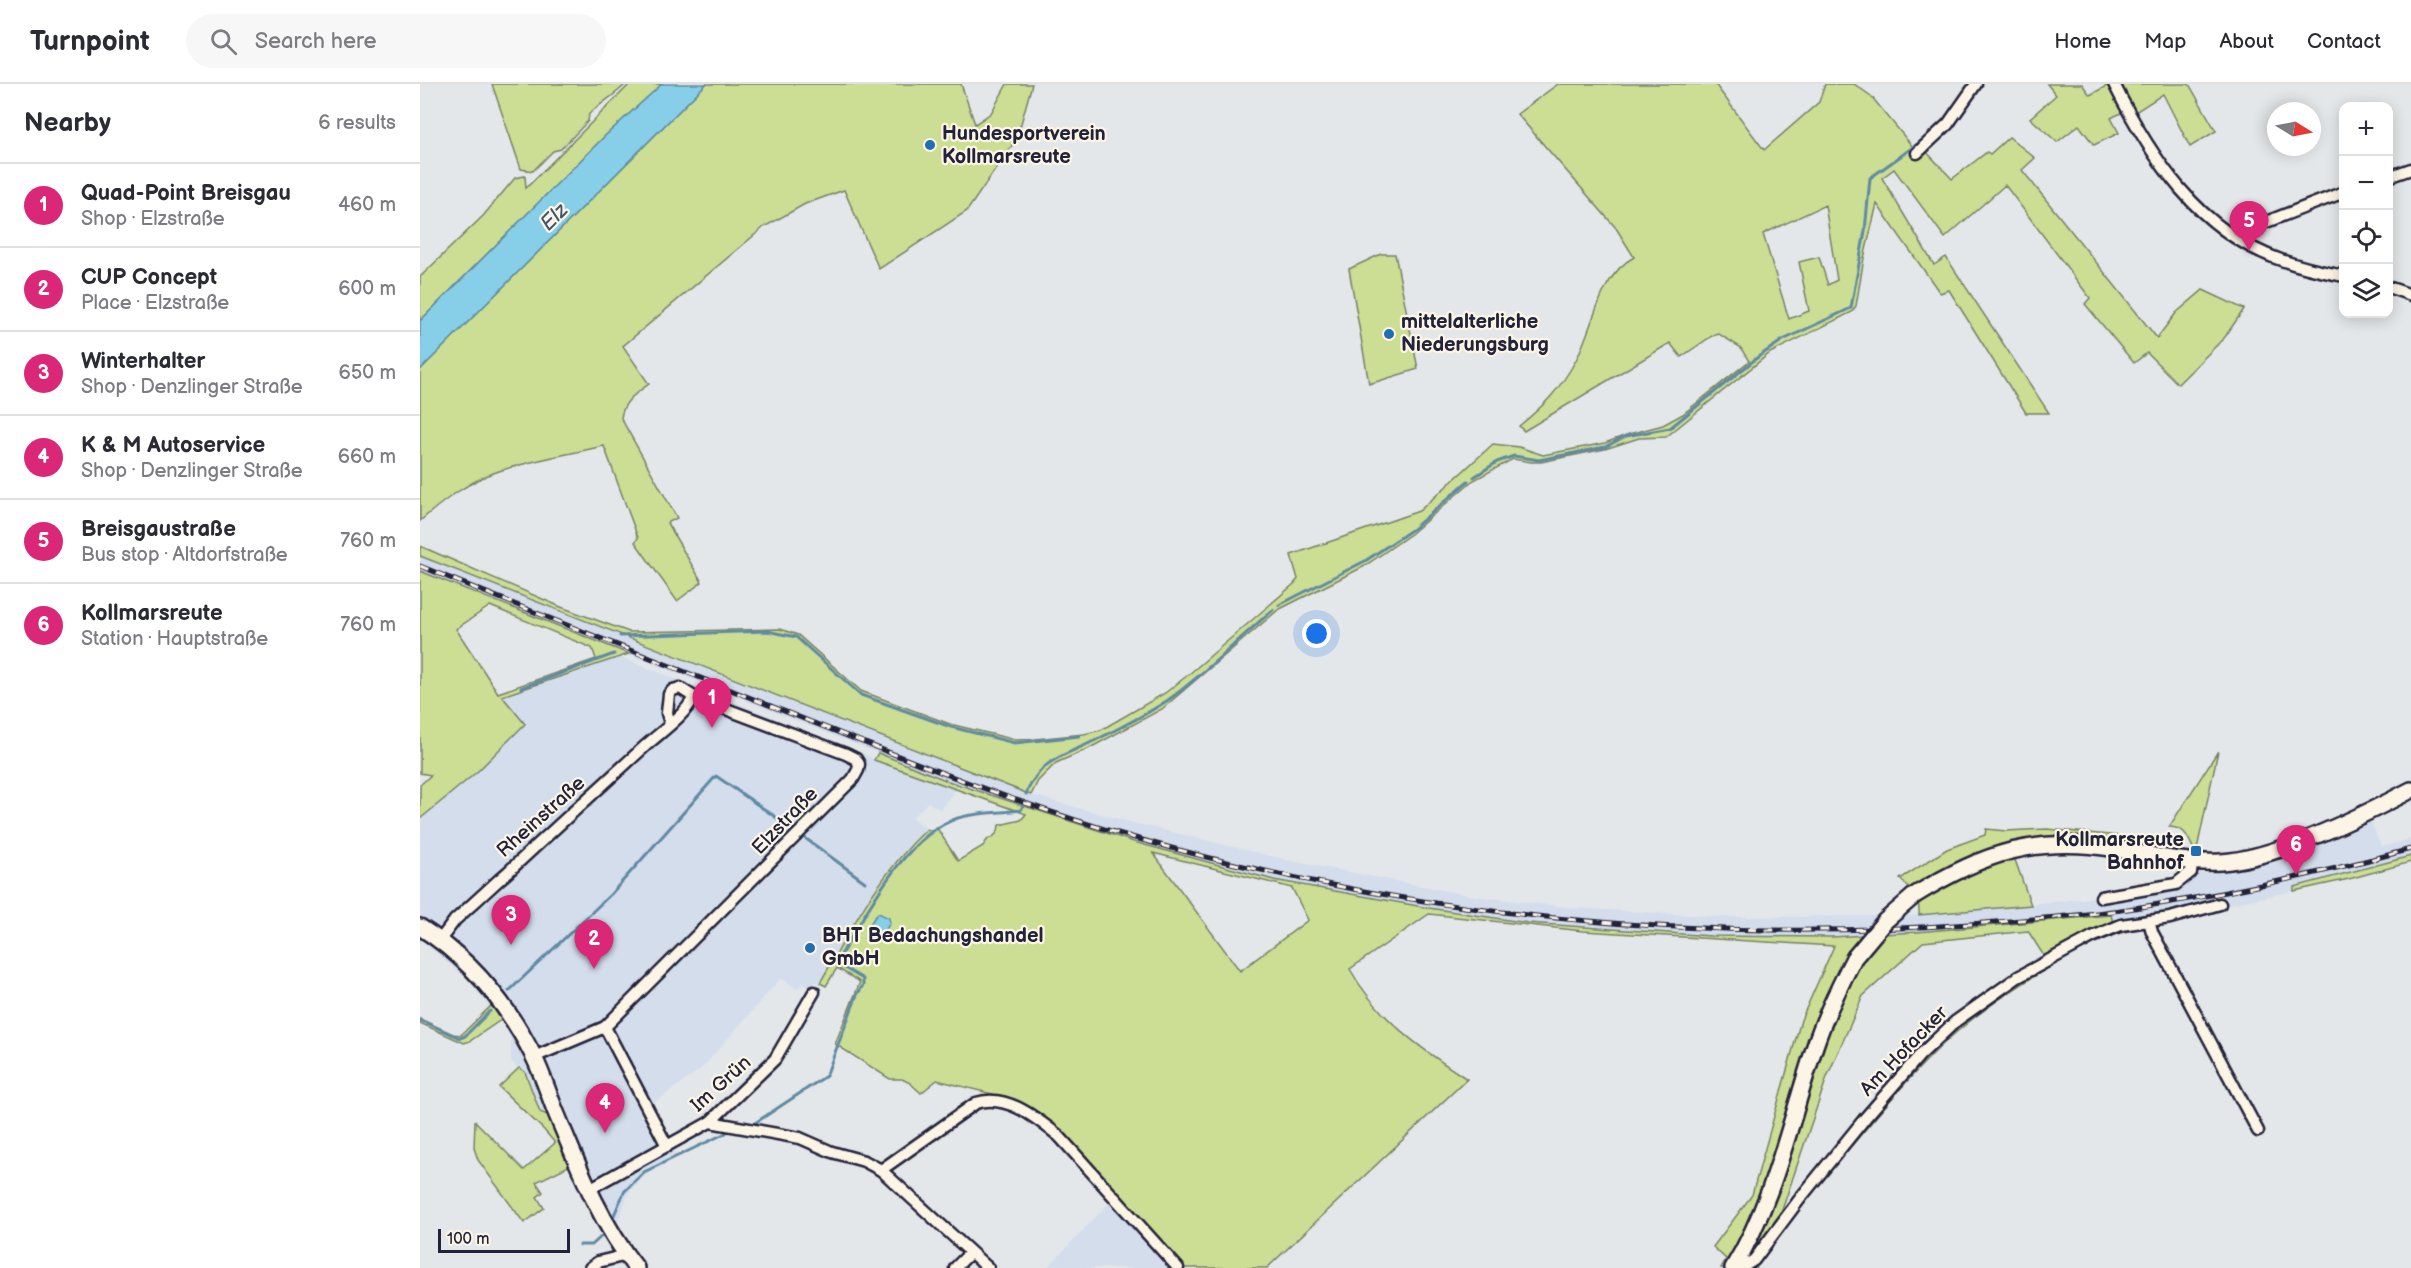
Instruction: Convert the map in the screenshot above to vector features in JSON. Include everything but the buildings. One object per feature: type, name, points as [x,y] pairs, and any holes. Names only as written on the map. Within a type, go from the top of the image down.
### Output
[{"type":"main road","points":[[1733,1267],[1752,1234],[1770,1193],[1815,1044],[1835,995],[1854,958],[1885,921],[1915,895],[1954,872],[1987,858],[2012,850],[2052,844],[2087,846],[2193,861],[2223,862],[2266,853],[2358,816],[2411,790]]},
{"type":"main road","points":[[420,927],[460,957],[497,999],[534,1056],[602,1217],[632,1262]]},
{"type":"street","points":[[1917,153],[1948,124],[1976,84]]},
{"type":"street","points":[[2114,84],[2134,124],[2162,168],[2213,222],[2241,240],[2279,259],[2339,275]]},
{"type":"street","points":[[2393,175],[2411,169]]},
{"type":"street","points":[[2241,240],[2261,224],[2339,194]]},
{"type":"street","points":[[2393,289],[2411,295]]},
{"type":"street","points":[[670,723],[667,713],[669,694],[680,688],[694,697]]},
{"type":"street","name":"Rheinstraße","points":[[440,940],[455,920],[690,705],[694,697]]},
{"type":"street","name":"Elzstraße","points":[[534,1056],[605,1027],[787,847],[858,770],[859,764],[856,759],[846,754],[694,697]]},
{"type":"street","points":[[2101,897],[2176,884],[2191,872],[2193,861]]},
{"type":"street","name":"Am Hofacker","points":[[1733,1267],[1743,1268],[1754,1260],[1866,1117],[1920,1055],[1956,1021],[2018,977],[2071,948],[2121,925],[2149,921],[2220,904]]},
{"type":"street","points":[[2149,921],[2152,932],[2258,1131]]},
{"type":"street","name":"Im Grün","points":[[589,1189],[710,1122],[775,1059],[814,992]]},
{"type":"street","points":[[605,1027],[667,1146]]},
{"type":"street","points":[[880,1170],[976,1103],[988,1099],[1009,1104],[1059,1136],[1178,1268]]},
{"type":"street","points":[[710,1122],[800,1138],[832,1152],[864,1161],[880,1170],[988,1268]]},
{"type":"street","points":[[955,1268],[970,1253]]},
{"type":"street","points":[[590,1268],[598,1262],[632,1262]]},
{"type":"shaded area","points":[[420,556],[1031,795],[1126,821],[1291,861],[1474,896],[1574,908],[1723,917],[1908,916],[2101,897],[2176,884],[2191,872],[2212,874],[2369,816],[2381,847],[2411,839],[2411,856],[2294,887],[2294,891],[2149,921],[2147,915],[2113,922],[2111,915],[1832,937],[1711,936],[1528,923],[1274,880],[1134,842],[948,781],[420,571]]},
{"type":"shaded area","points":[[620,657],[863,753],[874,760],[956,789],[940,810],[928,802],[912,818],[927,829],[890,868],[859,914],[820,983],[815,982],[811,988],[803,983],[797,989],[781,978],[702,1068],[650,1106],[677,1157],[645,1176],[629,1192],[617,1223],[606,1241],[593,1222],[570,1166],[573,1165],[540,1112],[525,1072],[515,1066],[511,1060],[511,1039],[500,1020],[469,981],[420,939],[420,819],[478,771],[525,725],[502,697]]},
{"type":"shaded area","points":[[1110,1202],[1181,1268],[1047,1268]]},
{"type":"green space","points":[[492,84],[626,84],[589,114],[588,121],[561,149],[553,151],[533,171],[521,169]]},
{"type":"green space","points":[[630,84],[662,84],[606,135],[420,321],[420,277],[483,216],[515,178],[525,176],[526,188]]},
{"type":"green space","points":[[706,84],[961,84],[975,124],[991,113],[1007,84],[1032,84],[1017,138],[967,211],[879,269],[844,190],[805,204],[764,227],[623,346],[649,384],[627,402],[621,418],[677,518],[667,523],[702,582],[677,601],[635,542],[638,538],[604,446],[524,464],[488,475],[457,492],[420,521],[420,370]]},
{"type":"green space","points":[[1558,84],[1715,84],[1764,150],[1819,102],[1825,84],[1854,84],[1871,96],[1917,152],[1923,148],[1952,179],[1987,152],[1990,154],[2009,137],[2035,158],[2022,170],[2157,338],[2176,313],[2203,290],[2244,309],[2225,337],[2178,384],[2147,353],[2134,363],[2085,304],[2090,298],[2005,185],[1945,238],[1894,169],[1882,178],[1934,265],[1946,257],[2049,413],[2026,413],[1949,290],[1940,293],[1877,204],[1864,258],[1856,306],[1852,312],[1770,353],[1666,437],[1639,438],[1605,449],[1541,462],[1513,459],[1472,481],[1411,534],[1363,567],[1278,610],[1162,709],[1088,749],[1056,763],[1038,781],[1031,795],[420,556],[420,546],[561,607],[629,632],[780,629],[798,635],[861,691],[950,724],[1016,740],[1084,734],[1101,730],[1165,693],[1294,584],[1298,579],[1291,555],[1419,511],[1493,444],[1519,447],[1543,455],[1605,443],[1663,425],[1683,414],[1749,361],[1740,347],[1719,334],[1712,336],[1681,357],[1670,343],[1524,431],[1519,426],[1544,404],[1564,380],[1582,347],[1605,289],[1622,265],[1634,257],[1616,228],[1517,114]],"holes":[[[1825,205],[1837,280],[1828,285],[1819,257],[1799,262],[1809,311],[1789,319],[1763,234]]]},
{"type":"green space","points":[[2047,84],[2082,84],[2090,95],[2110,84],[2123,112],[2111,118],[2119,133],[2094,145],[2079,125],[2057,142],[2030,118],[2056,95]]},
{"type":"green space","points":[[2118,84],[2189,84],[2216,131],[2190,147],[2163,94],[2134,113]]},
{"type":"green space","points":[[1381,254],[1395,254],[1418,369],[1369,384],[1349,269]]},
{"type":"green space","points":[[420,571],[629,654],[502,696],[525,724],[478,771],[420,819],[420,785],[431,775],[420,773]],"holes":[[[490,606],[592,648],[596,659],[498,693],[456,629]]]},
{"type":"green space","points":[[2218,751],[2197,849],[2193,848],[2182,831],[2169,827]]},
{"type":"green space","points":[[878,753],[948,781],[1134,842],[1274,880],[1528,923],[1711,936],[1832,937],[2111,915],[2113,922],[2148,914],[2150,926],[2124,932],[2093,944],[2046,969],[1976,1016],[1939,1048],[1896,1094],[1841,1158],[1756,1268],[1721,1268],[1726,1259],[1713,1247],[1752,1195],[1801,1020],[1834,946],[1583,931],[1429,914],[1350,969],[1373,1003],[1401,1031],[1467,1079],[1267,1268],[1183,1268],[1070,1143],[1028,1109],[1008,1098],[937,1080],[921,1093],[910,1083],[902,1079],[890,1079],[835,1044],[860,982],[837,968],[826,986],[820,983],[868,902],[895,864],[927,829],[932,831],[937,828],[958,861],[983,846],[996,834],[999,825],[1021,820],[1026,814],[874,760]],"holes":[[[1153,853],[1292,888],[1308,920],[1240,971]],[[2028,931],[2044,956],[1984,993],[1931,1038],[1886,1085],[1780,1216],[1827,1077],[1863,996],[1923,942]]]},
{"type":"green space","points":[[1986,829],[2006,831],[2047,829],[2151,839],[2163,837],[2176,840],[2179,847],[2176,852],[2106,854],[2050,852],[2014,857],[2031,905],[1919,915],[1915,895],[1900,879],[1947,849],[1985,835]]},
{"type":"green space","points":[[2411,856],[2411,862],[2294,891],[2294,887]]},
{"type":"green space","points":[[492,1005],[502,1019],[464,1043],[420,1023],[420,1019],[453,1034],[461,1035]]},
{"type":"green space","points":[[519,1068],[525,1072],[540,1112],[550,1116],[573,1164],[536,1182],[543,1192],[537,1197],[544,1208],[524,1223],[478,1160],[474,1148],[475,1121],[524,1170],[555,1143],[499,1087]]},
{"type":"water","name":"Elz","points":[[662,84],[706,84],[420,370],[420,321],[606,135]]},
{"type":"water","points":[[878,913],[889,918],[890,923],[880,938],[874,940],[867,935],[866,929]]},
{"type":"waterway","points":[[1964,92],[1969,84]]},
{"type":"waterway","points":[[1474,477],[1497,462],[1514,456],[1539,460],[1605,447],[1626,436],[1670,428],[1758,357],[1783,340],[1851,308],[1865,231],[1870,178],[1923,140]]},
{"type":"waterway","points":[[1279,605],[1365,561],[1413,529],[1468,481]]},
{"type":"waterway","points":[[1026,794],[1032,782],[1046,765],[1133,721],[1168,700],[1273,610]]},
{"type":"waterway","points":[[620,636],[767,631],[796,637],[861,695],[951,727],[1015,743],[1079,736]]},
{"type":"waterway","points":[[521,688],[614,654]]},
{"type":"waterway","points":[[509,991],[611,894],[716,776],[793,829]]},
{"type":"waterway","points":[[752,1125],[826,1076],[863,985],[863,979],[836,963],[873,901],[903,859],[938,827],[958,818],[1021,810],[1023,806]]},
{"type":"waterway","points":[[805,838],[865,882]]},
{"type":"waterway","points":[[420,1020],[460,1038],[465,1036],[490,1011]]},
{"type":"waterway","points":[[611,1222],[624,1192],[644,1172],[726,1133]]},
{"type":"waterway","points":[[580,1245],[592,1245],[605,1233]]},
{"type":"railway","points":[[420,566],[893,754],[1053,813],[1135,838],[1239,865],[1344,887],[1450,905],[1556,918],[1662,926],[1770,930],[1877,929],[1984,923],[2092,914],[2199,897],[2341,867],[2411,849]]},
{"type":"place","name":"Hundesportverein Kollmarsreute","points":[[930,145]]},
{"type":"place","name":"Breisgaustraße","points":[[2249,251]]},
{"type":"place","name":"mittelalterliche Niederungsburg","points":[[1389,334]]},
{"type":"place","name":"Quad-Point Breisgau","points":[[712,728]]},
{"type":"place","name":"Kollmarsreute Bahnhof","points":[[2196,851]]},
{"type":"place","name":"Kollmarsreute","points":[[2296,875]]},
{"type":"place","name":"Winterhalter","points":[[511,945]]},
{"type":"place","name":"BHT Bedachungshandel GmbH","points":[[810,948]]},
{"type":"place","name":"CUP Concept","points":[[594,969]]},
{"type":"place","name":"K & M Autoservice","points":[[605,1133]]}]
